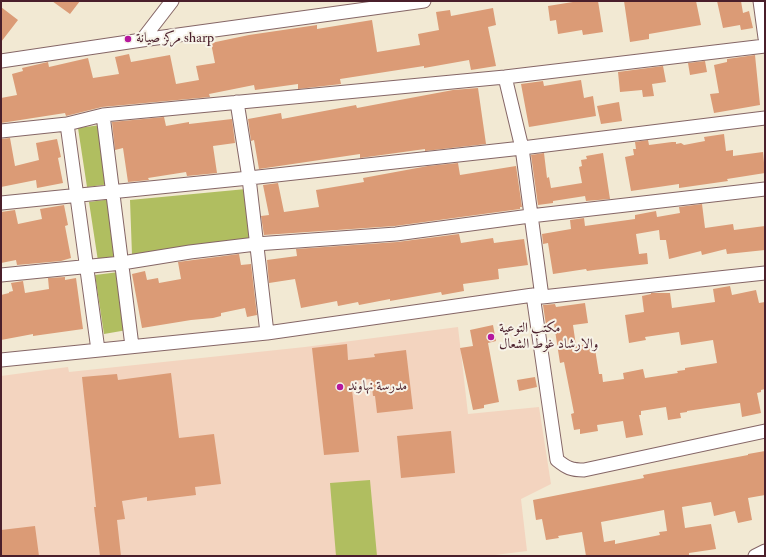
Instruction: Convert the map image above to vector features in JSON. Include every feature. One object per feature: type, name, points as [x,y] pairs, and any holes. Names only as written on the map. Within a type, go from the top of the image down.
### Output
[{"type":"street","points":[[142,40],[172,1]]},
{"type":"street","points":[[1,61],[424,1]]},
{"type":"street","points":[[760,1],[765,38]]},
{"type":"street","points":[[1,131],[67,124],[103,115],[506,77],[765,46]]},
{"type":"street","points":[[506,77],[522,148],[537,296],[557,460],[565,467],[573,470],[584,470],[765,431]]},
{"type":"street","points":[[237,102],[249,178],[266,333]]},
{"type":"street","points":[[103,115],[132,346]]},
{"type":"street","points":[[1,203],[522,148],[765,118]]},
{"type":"street","points":[[67,124],[98,350]]},
{"type":"street","points":[[1,275],[122,263],[190,252],[256,244],[396,234],[530,216],[765,189]]},
{"type":"street","points":[[1,360],[266,333],[537,296],[765,273]]},
{"type":"street","points":[[756,556],[765,551]]},
{"type":"shaded area","points":[[458,327],[468,414],[539,407],[551,484],[521,499],[527,551],[487,556],[1,556],[1,376],[68,367],[69,372],[305,347]]},
{"type":"green space","points":[[101,125],[110,184],[87,187],[78,128]]},
{"type":"green space","points":[[246,189],[253,241],[132,255],[130,200]]},
{"type":"green space","points":[[112,199],[121,257],[98,261],[89,202]]},
{"type":"green space","points":[[119,272],[127,330],[104,334],[95,275]]},
{"type":"green space","points":[[370,480],[377,556],[336,556],[330,483]]},
{"type":"building","points":[[52,1],[80,1],[70,14]]},
{"type":"building","points":[[579,1],[598,1],[603,32],[583,35],[582,30],[558,34],[556,20],[550,21],[548,6]]},
{"type":"building","points":[[624,1],[696,1],[701,25],[649,34],[649,39],[630,42]]},
{"type":"building","points":[[717,1],[741,1],[743,13],[749,11],[753,28],[741,30],[740,25],[723,28]]},
{"type":"building","points":[[1,7],[18,20],[1,42]]},
{"type":"building","points":[[493,8],[496,25],[488,27],[496,66],[471,70],[469,60],[424,68],[424,66],[340,79],[341,84],[298,89],[298,84],[255,90],[254,85],[209,94],[210,97],[102,107],[66,116],[65,113],[1,123],[1,98],[17,95],[12,74],[23,71],[22,68],[48,62],[49,67],[88,58],[93,78],[119,74],[115,57],[129,54],[131,62],[170,55],[176,84],[199,80],[196,66],[215,63],[211,43],[249,35],[317,25],[317,29],[372,20],[377,52],[420,45],[418,34],[439,30],[436,12],[450,10],[451,16]]},
{"type":"building","points":[[755,55],[760,105],[714,113],[710,94],[719,93],[714,65],[727,62],[727,59]]},
{"type":"building","points":[[705,61],[707,72],[690,75],[688,63]]},
{"type":"building","points":[[663,66],[666,82],[652,84],[654,96],[643,97],[642,90],[620,92],[618,72]]},
{"type":"building","points":[[581,80],[584,98],[593,96],[596,116],[529,127],[521,84],[543,81],[544,86]]},
{"type":"building","points":[[478,88],[486,144],[425,151],[425,149],[360,158],[360,154],[259,169],[254,140],[251,141],[248,119],[281,113],[282,119],[356,105],[357,108],[453,90]]},
{"type":"building","points":[[619,102],[622,121],[601,124],[597,106]]},
{"type":"building","points":[[164,117],[166,126],[189,122],[189,124],[232,119],[235,143],[213,146],[217,173],[187,176],[186,172],[148,178],[149,180],[128,182],[123,148],[115,150],[112,122]]},
{"type":"building","points":[[724,134],[726,151],[733,150],[733,156],[763,152],[765,173],[727,179],[728,181],[679,188],[679,184],[631,191],[625,157],[634,155],[633,149],[636,149],[635,142],[648,140],[649,145],[676,142],[676,144],[681,143],[684,145],[705,141],[704,137]]},
{"type":"building","points":[[10,138],[15,166],[39,160],[36,143],[57,139],[61,157],[58,158],[63,183],[37,188],[36,180],[1,187],[1,139]]},
{"type":"building","points":[[544,153],[547,178],[549,177],[551,188],[582,183],[579,167],[582,166],[581,160],[587,159],[586,156],[603,153],[610,199],[586,201],[585,196],[538,205],[531,155]]},
{"type":"building","points":[[458,163],[460,175],[516,166],[522,207],[520,207],[520,209],[395,226],[264,235],[261,216],[269,215],[263,185],[278,183],[284,212],[319,207],[316,190],[364,182],[363,178],[428,166]]},
{"type":"building","points":[[702,204],[705,228],[733,224],[734,230],[765,226],[765,250],[727,254],[726,249],[702,255],[701,251],[669,259],[666,240],[660,240],[659,230],[636,234],[639,254],[647,253],[648,264],[587,271],[586,269],[553,274],[548,243],[543,244],[542,234],[571,229],[570,220],[584,218],[585,226],[635,219],[635,215],[656,211],[657,217],[680,213],[679,207]]},
{"type":"building","points":[[64,205],[68,225],[65,226],[71,258],[61,261],[17,265],[16,260],[1,263],[1,212],[15,210],[18,224],[42,219],[40,209]]},
{"type":"building","points":[[459,234],[461,243],[493,238],[494,243],[524,239],[528,265],[498,269],[499,279],[463,284],[464,291],[442,295],[441,292],[359,305],[358,302],[338,306],[337,301],[301,308],[295,279],[269,283],[267,260],[297,256],[296,249],[397,242]]},
{"type":"building","points":[[239,254],[241,265],[251,264],[257,315],[247,317],[245,308],[221,313],[221,316],[213,318],[142,328],[132,274],[145,271],[147,280],[158,278],[159,283],[181,279],[178,262]]},
{"type":"building","points":[[65,277],[65,280],[76,278],[83,329],[33,336],[33,334],[1,340],[1,295],[13,291],[11,283],[23,281],[25,293],[49,289],[48,278]]},
{"type":"building","points":[[730,286],[732,295],[756,290],[759,303],[765,302],[765,389],[757,393],[761,413],[742,417],[740,403],[687,411],[680,413],[681,418],[668,420],[666,407],[641,411],[641,415],[639,415],[643,435],[626,438],[623,421],[597,425],[598,431],[580,434],[580,429],[574,430],[571,414],[574,413],[564,362],[560,363],[554,324],[546,325],[543,305],[555,304],[556,307],[585,303],[588,323],[573,325],[576,346],[594,343],[599,374],[602,374],[603,382],[624,379],[623,373],[643,369],[645,378],[678,373],[677,371],[685,370],[685,368],[717,363],[713,340],[681,345],[679,332],[645,337],[646,340],[629,343],[625,315],[644,312],[642,296],[651,293],[670,293],[672,308],[715,302],[713,289]]},
{"type":"building","points":[[493,325],[496,341],[488,343],[499,402],[484,405],[484,408],[473,410],[460,348],[473,346],[470,330]]},
{"type":"building","points":[[347,344],[348,360],[375,357],[374,354],[406,350],[413,409],[377,413],[371,379],[351,381],[359,452],[324,455],[312,348]]},
{"type":"building","points":[[171,373],[179,438],[214,434],[221,484],[195,487],[196,495],[147,501],[147,497],[122,501],[125,519],[117,520],[121,556],[100,556],[82,377],[117,374],[118,380]]},
{"type":"building","points":[[535,377],[537,387],[519,391],[517,380]]},
{"type":"building","points":[[451,431],[455,473],[401,478],[397,436]]},
{"type":"building","points":[[765,451],[765,495],[748,498],[752,520],[738,523],[735,511],[714,516],[711,502],[682,507],[685,528],[711,524],[716,549],[689,553],[689,556],[586,556],[582,532],[558,536],[559,538],[546,540],[542,519],[536,520],[533,500],[644,478],[643,475]],"holes":[[[664,510],[667,531],[659,532],[660,535],[615,544],[615,540],[604,542],[601,522]]]},
{"type":"building","points":[[35,526],[39,556],[1,556],[1,530]]},
{"type":"place","name":"مركز صيانة sharp","points":[[128,39]]},
{"type":"place","name":"مكتب التوعية والارشاد غوط الشعال","points":[[491,337]]},
{"type":"place","name":"مدرسة نهاوند","points":[[340,387]]}]
